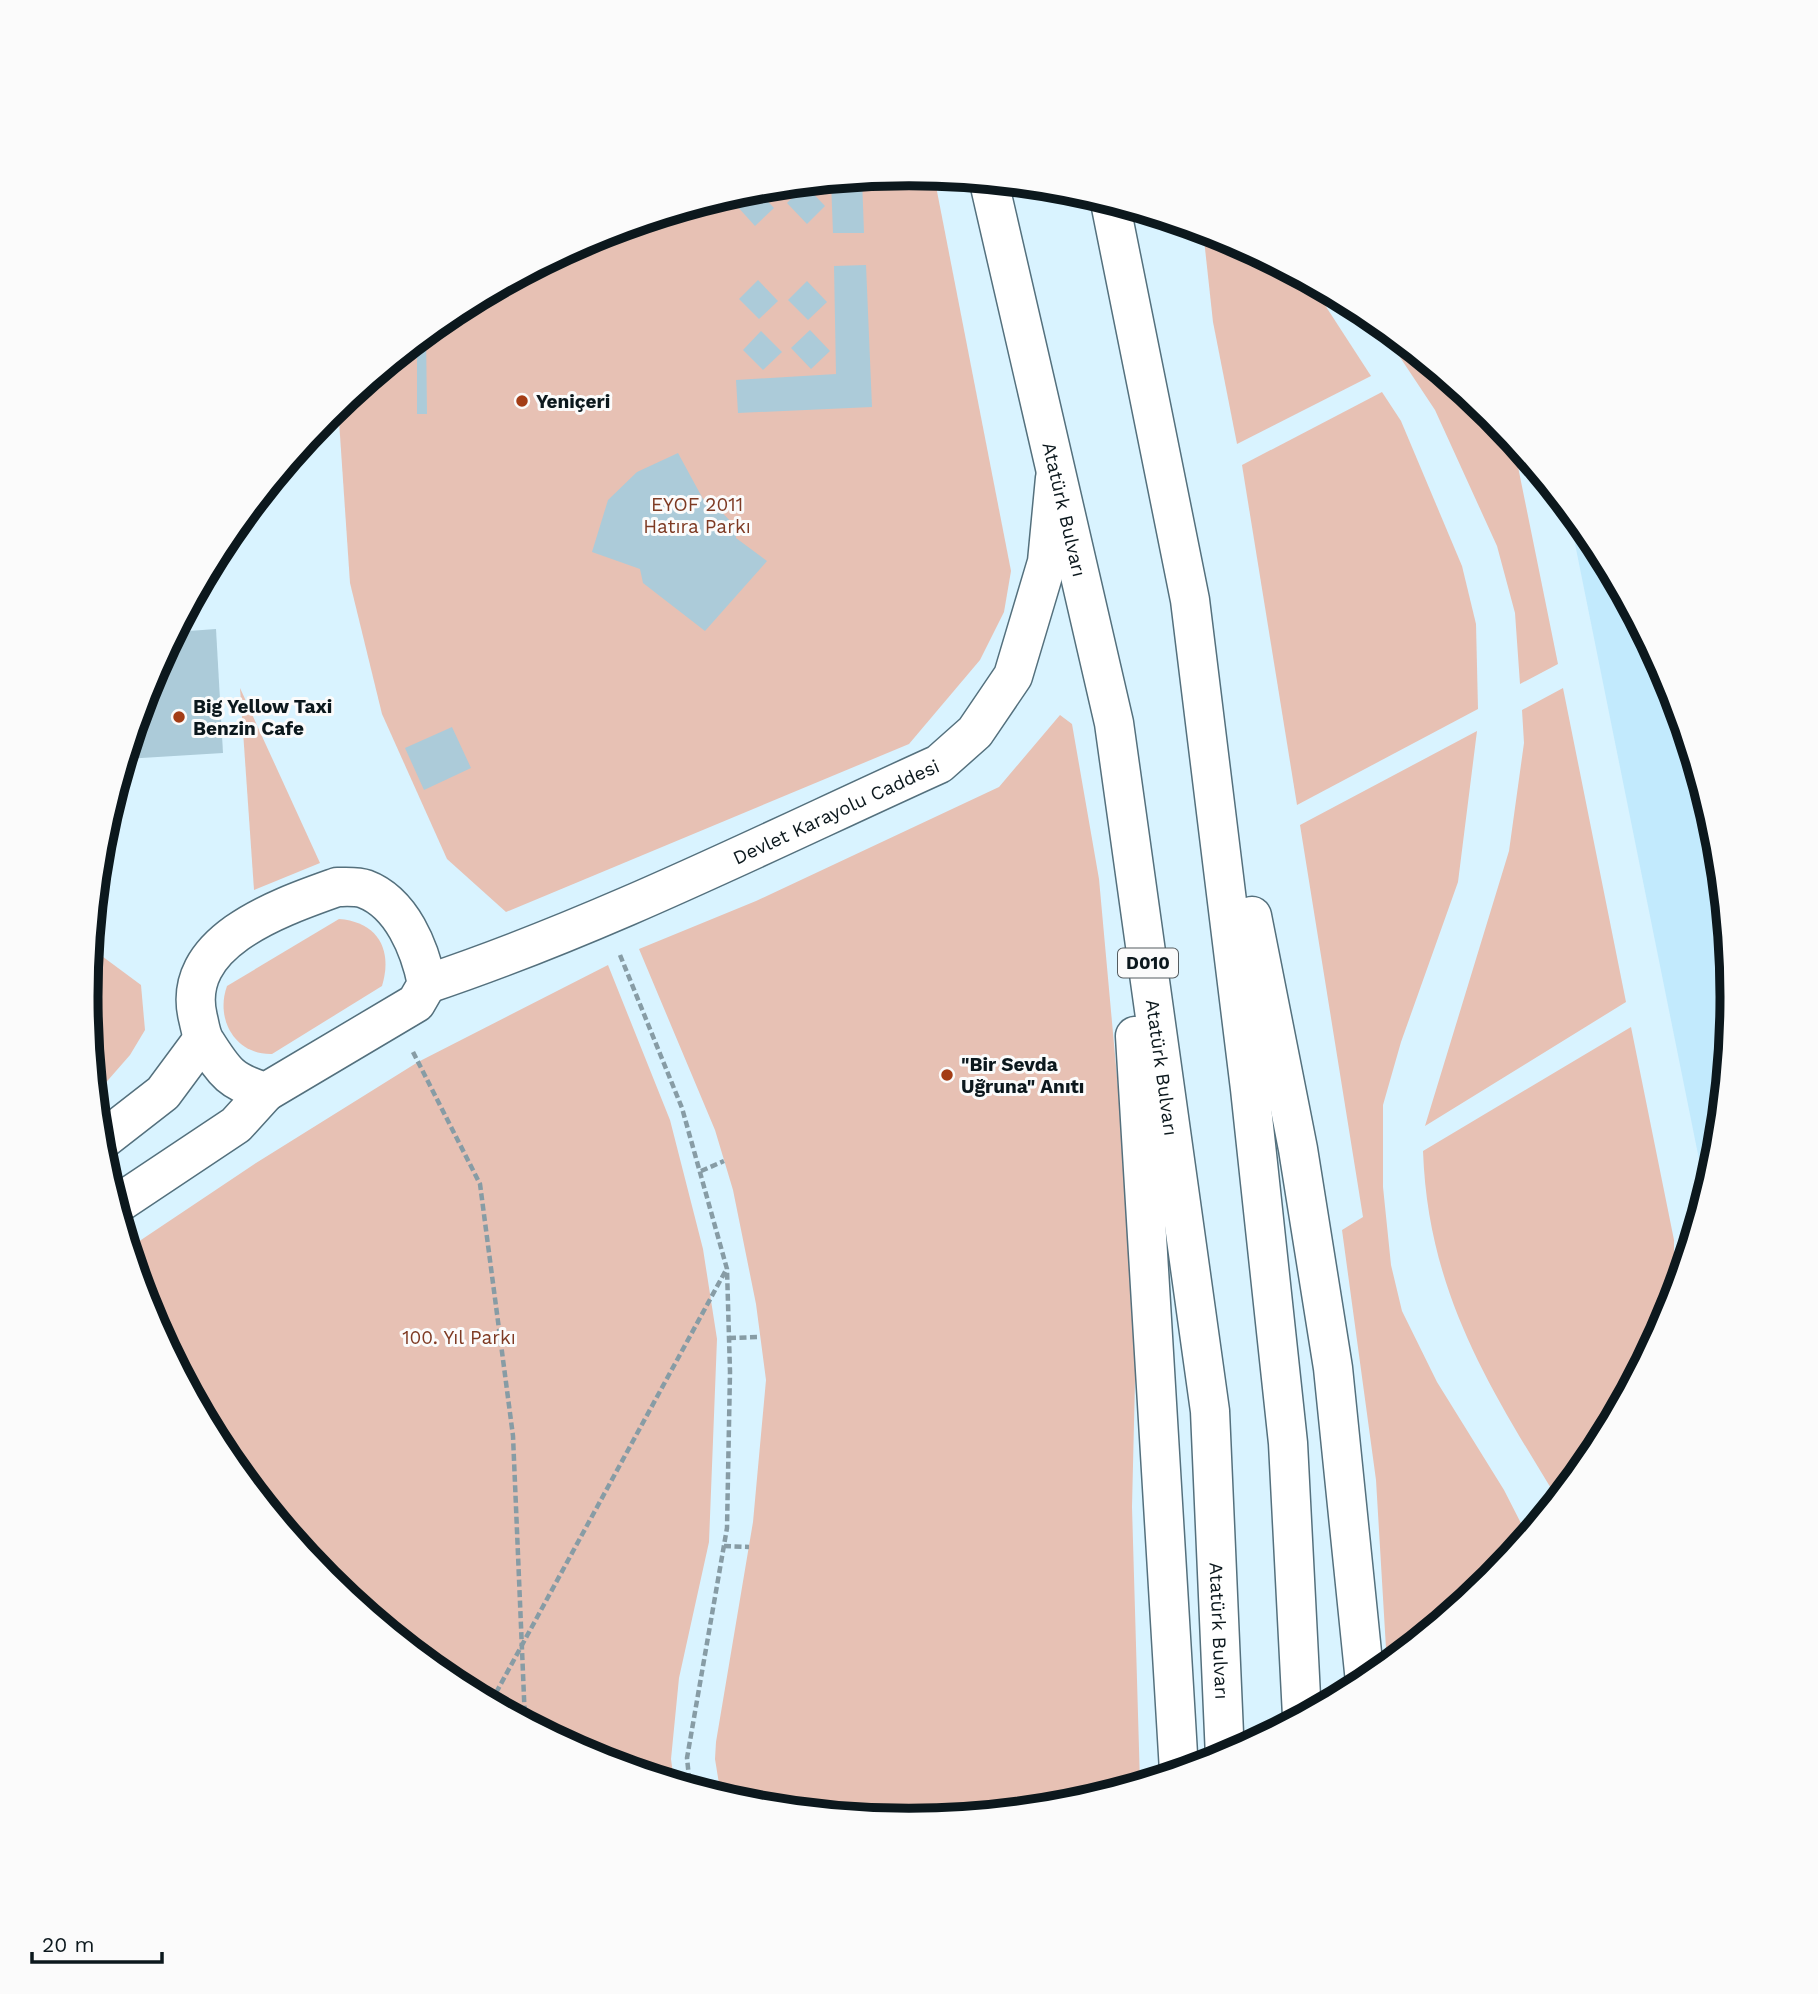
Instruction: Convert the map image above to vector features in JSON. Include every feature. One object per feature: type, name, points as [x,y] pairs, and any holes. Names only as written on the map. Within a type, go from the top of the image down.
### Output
[{"type":"main road","name":"Atatürk Bulvarı","points":[[991,191],[1115,723],[1210,1411],[1224,1744]]},
{"type":"main road","points":[[1112,212],[1298,1149],[1329,1340],[1364,1668]]},
{"type":"main road","name":"Devlet Karayolu Caddesi","points":[[427,984],[480,966],[604,915],[939,764],[975,732],[1013,676],[1047,562],[1056,465]]},
{"type":"main road","points":[[1190,600],[1250,1089],[1288,1443],[1301,1706]]},
{"type":"main road","points":[[1115,723],[1178,1762]]},
{"type":"main road","points":[[124,1199],[236,1125],[266,1091],[416,1003],[427,984],[412,935],[387,904],[364,888],[337,887],[241,930],[212,954],[197,980],[195,1007],[203,1039],[219,1064],[240,1085],[266,1091]]},
{"type":"main road","points":[[110,1134],[163,1093],[203,1039]]},
{"type":"path","points":[[604,915],[682,1108],[727,1269],[727,1528],[687,1758],[689,1777]]},
{"type":"path","points":[[393,1018],[480,1184],[513,1436],[524,1710]]},
{"type":"path","points":[[701,1171],[724,1160]]},
{"type":"path","points":[[495,1694],[727,1269]]},
{"type":"path","points":[[729,1338],[759,1336]]},
{"type":"path","points":[[724,1546],[749,1547]]},
{"type":"shaded area","points":[[1573,531],[1611,592],[1658,687],[1677,736],[1704,839],[1713,891],[1720,997],[1713,1103],[1701,1169]]},
{"type":"green space","name":"EYOF 2011 Hatıra Parkı","points":[[936,187],[1011,571],[1004,612],[980,660],[909,744],[506,912],[447,859],[382,714],[350,583],[339,421],[374,387],[458,323],[550,270],[648,229],[699,214],[803,193],[856,188]]},
{"type":"green space","points":[[1204,242],[1268,270],[1321,299],[1371,376],[1237,444],[1213,322]]},
{"type":"green space","points":[[1393,347],[1444,387],[1517,459],[1558,664],[1520,684],[1515,613],[1497,546],[1435,410]]},
{"type":"green space","points":[[1382,392],[1401,421],[1462,566],[1476,624],[1478,709],[1297,805],[1242,465]]},
{"type":"green space","points":[[240,688],[320,863],[254,890]]},
{"type":"green space","points":[[1563,688],[1626,1002],[1425,1126],[1509,851],[1524,743],[1522,710]]},
{"type":"green space","points":[[1060,715],[1072,724],[1099,879],[1137,1297],[1132,1507],[1140,1774],[1067,1792],[1015,1801],[909,1808],[803,1801],[719,1785],[715,1759],[716,1742],[753,1522],[766,1380],[756,1304],[733,1190],[715,1130],[639,949],[756,901],[999,787]]},
{"type":"green space","points":[[1477,731],[1458,882],[1401,1042],[1383,1105],[1383,1187],[1391,1265],[1402,1311],[1437,1382],[1504,1490],[1523,1527],[1444,1607],[1386,1652],[1376,1480],[1342,1230],[1363,1217],[1300,825]]},
{"type":"green space","points":[[339,919],[364,926],[379,940],[385,961],[382,986],[272,1054],[259,1053],[238,1042],[226,1022],[224,998],[227,986]]},
{"type":"green space","points":[[100,954],[141,985],[145,1030],[130,1055],[103,1085],[98,997]]},
{"type":"green space","name":"100. Yıl Parkı","points":[[608,965],[670,1120],[703,1249],[717,1339],[709,1542],[679,1678],[671,1759],[673,1772],[599,1746],[503,1699],[458,1671],[374,1607],[299,1532],[235,1448],[182,1356],[141,1258],[137,1243],[256,1163],[418,1062]]},
{"type":"green space","points":[[1631,1027],[1674,1240],[1674,1261],[1658,1307],[1636,1356],[1611,1403],[1552,1490],[1485,1375],[1449,1292],[1436,1248],[1427,1201],[1423,1151]]},
{"type":"building","points":[[862,188],[864,233],[833,233],[831,190]]},
{"type":"building","points":[[812,192],[825,206],[807,224],[787,203],[796,194]]},
{"type":"building","points":[[766,199],[774,208],[755,226],[736,205]]},
{"type":"building","points":[[866,265],[872,407],[738,413],[736,380],[836,374],[834,266]]},
{"type":"building","points":[[758,280],[778,301],[759,319],[739,299]]},
{"type":"building","points":[[807,281],[827,302],[808,320],[788,300]]},
{"type":"building","points":[[810,330],[830,351],[811,369],[791,348]]},
{"type":"building","points":[[761,331],[782,352],[763,370],[743,350]]},
{"type":"building","points":[[426,346],[427,414],[417,414],[417,353]]},
{"type":"building","points":[[678,453],[703,499],[715,505],[736,527],[736,538],[767,561],[705,631],[643,583],[640,569],[592,552],[608,500],[637,472]]},
{"type":"building","name":"Big Yellow Taxi Benzin Cafe","points":[[216,629],[223,753],[134,758],[160,687],[186,631]]},
{"type":"building","points":[[452,727],[471,768],[424,790],[405,748]]},
{"type":"place","name":"Yeniçeri","points":[[522,401]]},
{"type":"place","name":"Big Yellow Taxi Benzin Cafe","points":[[179,717]]},
{"type":"place","name":"\"Bir Sevda Uğruna\" Anıtı","points":[[947,1075]]}]
